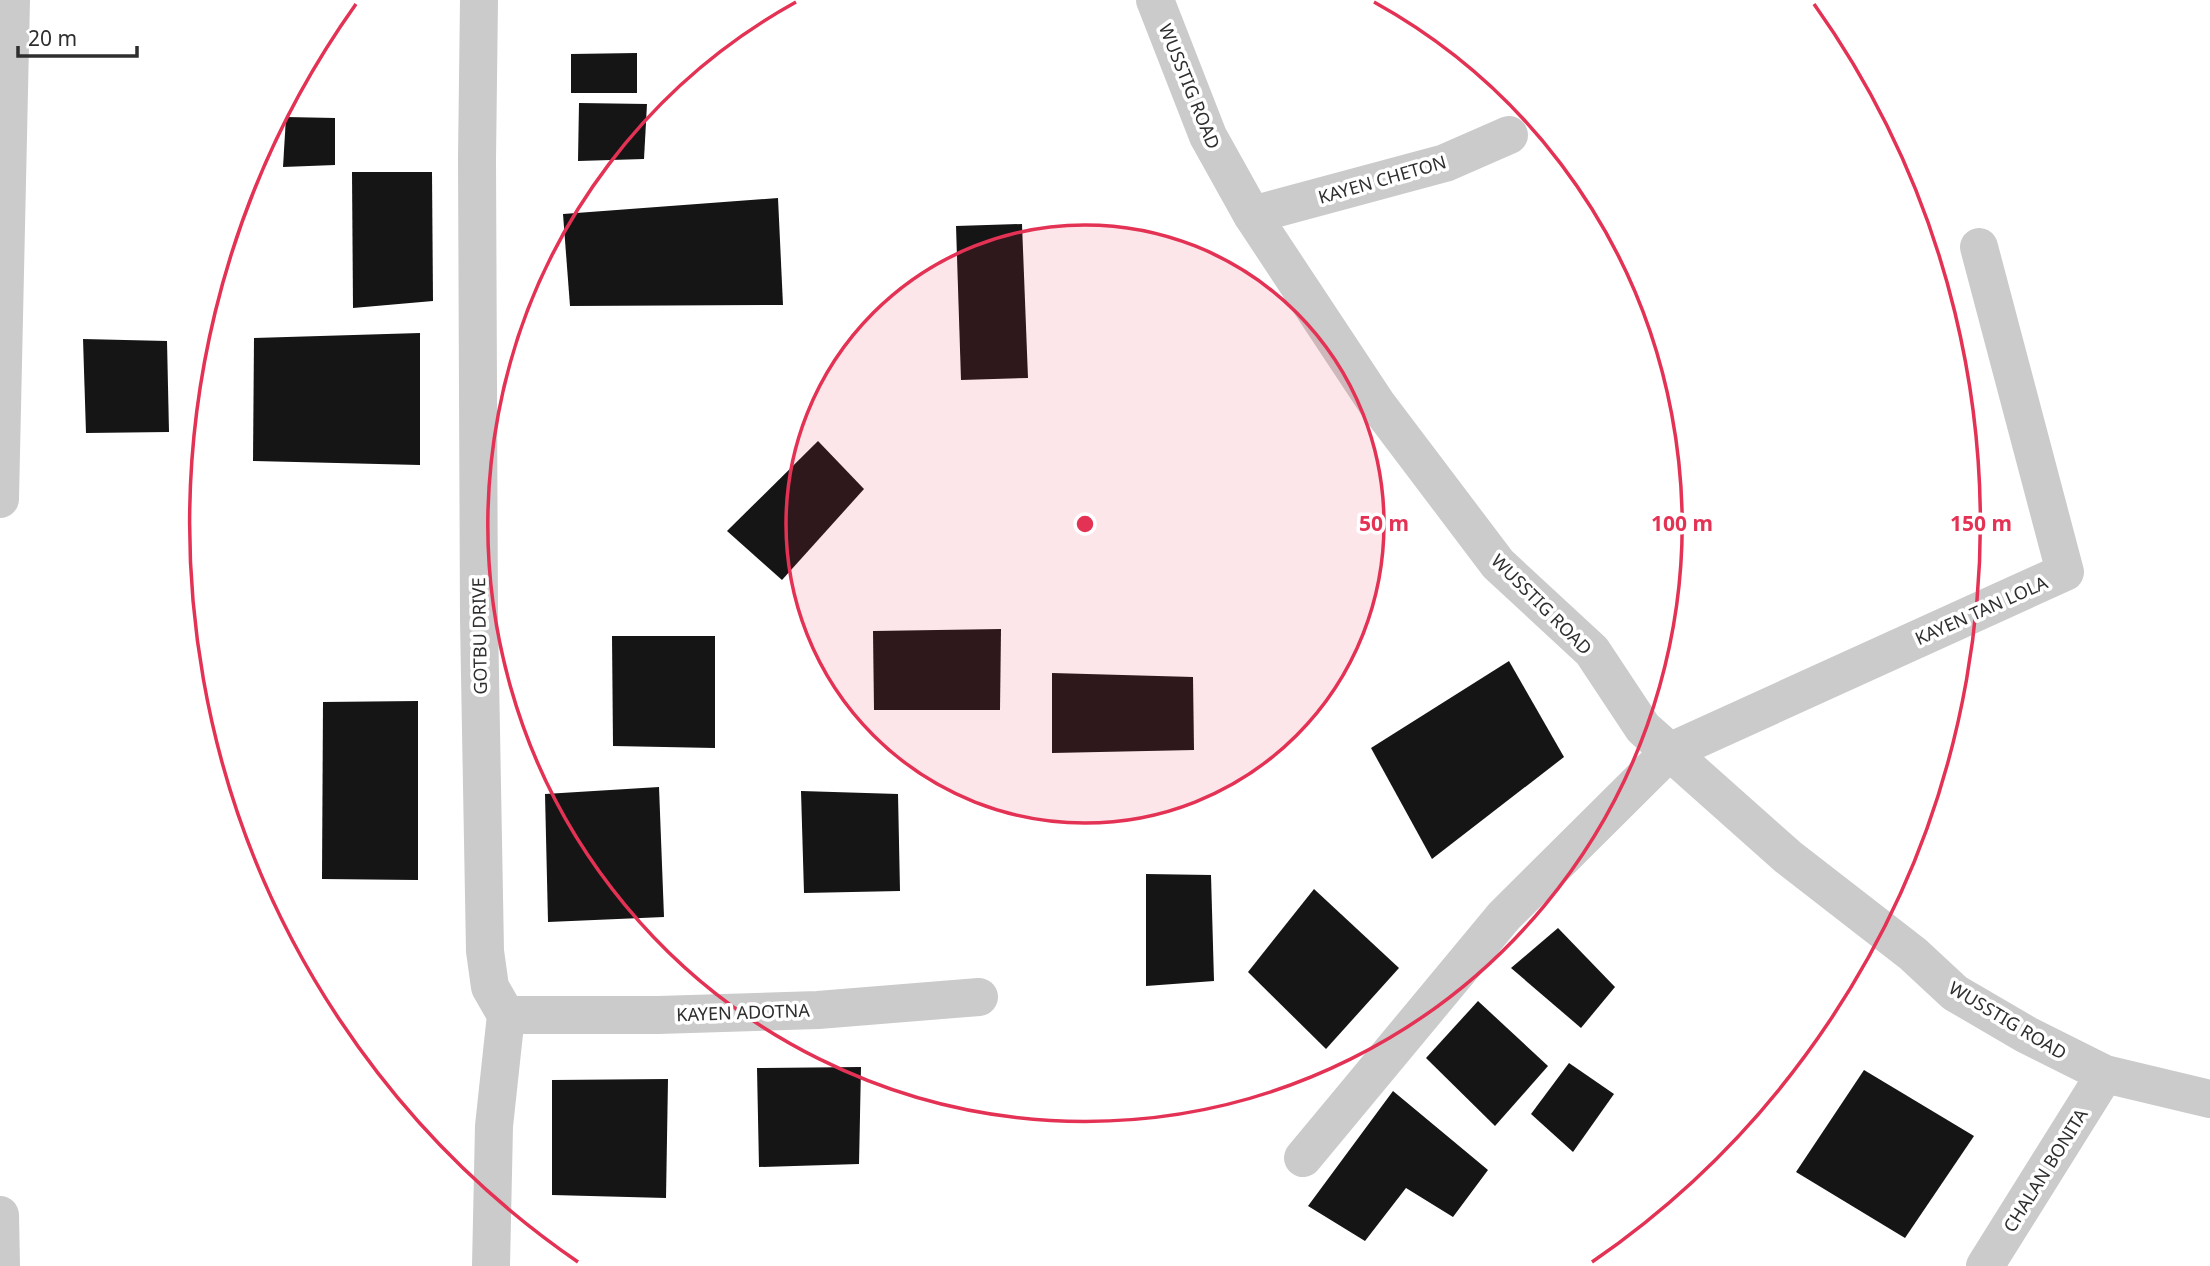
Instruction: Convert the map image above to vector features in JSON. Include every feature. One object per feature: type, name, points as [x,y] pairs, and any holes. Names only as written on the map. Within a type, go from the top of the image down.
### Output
[{"type":"street","points":[[0,499],[11,0]]},
{"type":"street","name":"GOTBU DRIVE","points":[[480,0],[477,159],[479,620],[485,951],[490,987],[506,1016]]},
{"type":"street","name":"WUSSTIG ROAD","points":[[1155,0],[1208,136],[1252,215],[1377,404],[1498,564],[1592,652],[1643,728],[1788,857],[1913,954],[1955,993],[2027,1035],[2105,1074],[2210,1099]]},
{"type":"street","name":"KAYEN CHETON","points":[[1252,215],[1445,163],[1509,135]]},
{"type":"street","name":"KAYEN TAN LOLA","points":[[1669,752],[2064,572],[1979,247]]},
{"type":"street","points":[[1303,1158],[1504,916],[1669,752]]},
{"type":"street","name":"KAYEN ADOTNA","points":[[506,1016],[658,1016],[818,1010],[979,997]]},
{"type":"street","points":[[491,1266],[495,1126],[506,1016]]},
{"type":"street","name":"CHALAN BONITA","points":[[1985,1266],[2105,1074]]},
{"type":"street","points":[[0,1215],[1,1266]]},
{"type":"building","points":[[637,53],[637,93],[571,93],[571,54]]},
{"type":"building","points":[[579,103],[647,104],[644,159],[578,161]]},
{"type":"building","points":[[286,117],[335,118],[335,165],[283,167]]},
{"type":"building","points":[[352,172],[432,172],[433,301],[353,308]]},
{"type":"building","points":[[778,198],[783,305],[570,306],[563,214]]},
{"type":"building","points":[[1022,224],[1028,378],[961,380],[956,226]]},
{"type":"building","points":[[420,333],[420,465],[253,461],[254,338]]},
{"type":"building","points":[[83,339],[167,341],[169,432],[86,433]]},
{"type":"building","points":[[818,441],[864,489],[782,580],[727,531]]},
{"type":"building","points":[[1001,629],[1000,710],[874,710],[873,631]]},
{"type":"building","points":[[612,636],[715,636],[715,748],[613,746]]},
{"type":"building","points":[[1509,661],[1564,757],[1432,859],[1371,748]]},
{"type":"building","points":[[1052,673],[1193,677],[1194,750],[1052,753]]},
{"type":"building","points":[[418,701],[418,880],[322,879],[323,702]]},
{"type":"building","points":[[659,787],[664,917],[548,922],[545,794]]},
{"type":"building","points":[[801,791],[898,794],[900,891],[804,893]]},
{"type":"building","points":[[1146,874],[1211,875],[1214,981],[1146,986]]},
{"type":"building","points":[[1314,889],[1399,968],[1326,1049],[1248,972]]},
{"type":"building","points":[[1558,928],[1615,987],[1581,1028],[1511,968]]},
{"type":"building","points":[[1478,1001],[1548,1066],[1495,1126],[1426,1058]]},
{"type":"building","points":[[1569,1063],[1614,1094],[1573,1152],[1531,1114]]},
{"type":"building","points":[[861,1067],[859,1164],[759,1167],[757,1068]]},
{"type":"building","points":[[1864,1070],[1974,1136],[1905,1238],[1796,1172]]},
{"type":"building","points":[[668,1079],[666,1198],[552,1195],[552,1080]]},
{"type":"building","points":[[1393,1091],[1488,1170],[1453,1217],[1406,1188],[1365,1241],[1308,1206]]}]
